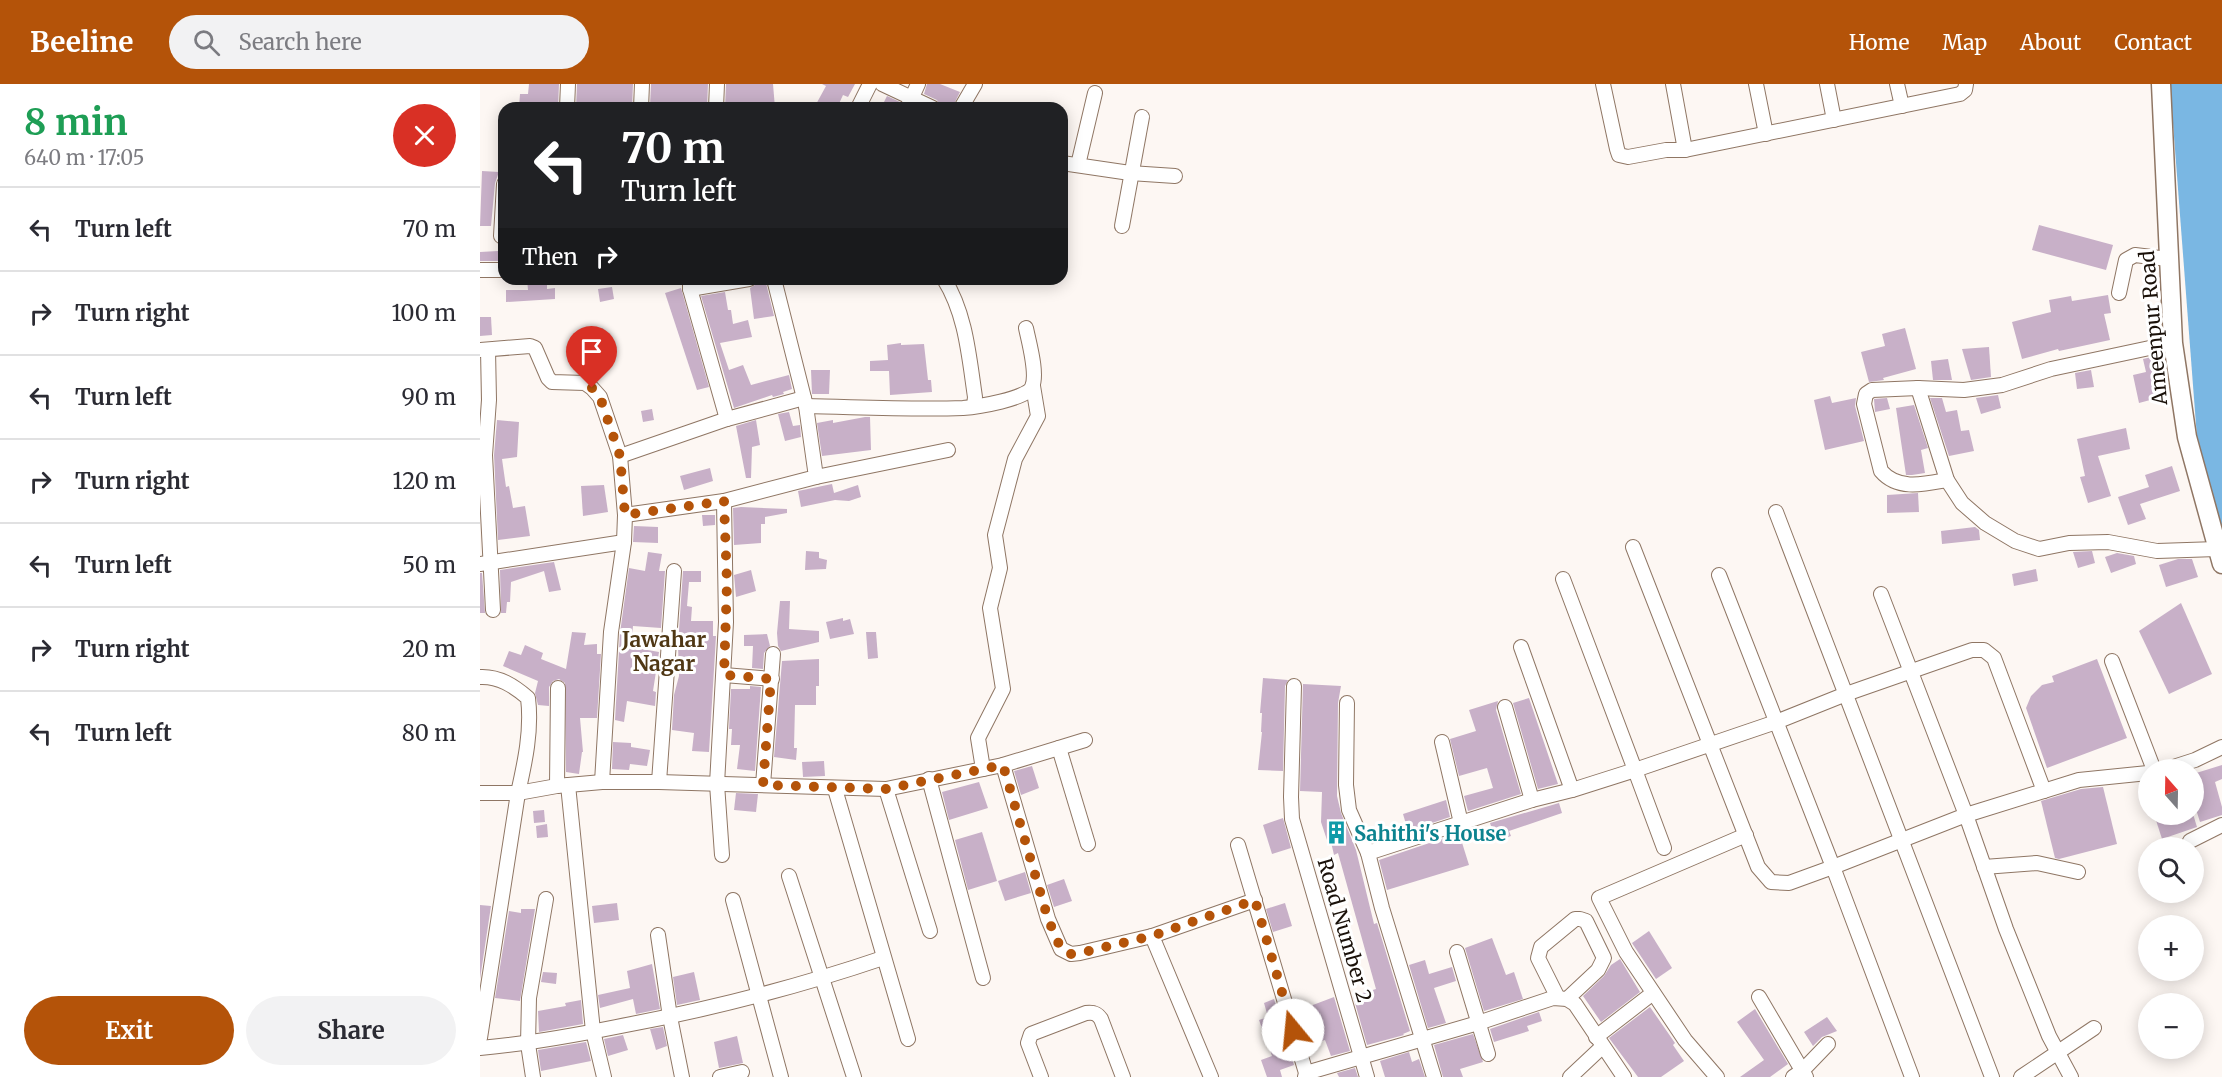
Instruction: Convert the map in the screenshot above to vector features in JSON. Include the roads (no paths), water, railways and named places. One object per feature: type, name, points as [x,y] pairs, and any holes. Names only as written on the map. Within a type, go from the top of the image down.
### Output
[{"type":"street","points":[[567,102],[568,84]]},
{"type":"street","points":[[641,102],[642,84]]},
{"type":"street","points":[[717,84],[717,102]]},
{"type":"street","points":[[861,102],[870,84]]},
{"type":"street","points":[[882,84],[909,102],[918,84]]},
{"type":"street","points":[[964,102],[975,84]]},
{"type":"street","points":[[1603,84],[1619,155],[1628,157],[1666,150],[1685,150],[1960,94],[1965,90],[1966,84]]},
{"type":"street","points":[[1673,84],[1685,150]]},
{"type":"street","points":[[1756,84],[1766,134]]},
{"type":"street","points":[[1827,84],[1834,120]]},
{"type":"street","points":[[1897,84],[1902,106]]},
{"type":"street","name":"Ameenpur Road","points":[[2161,84],[2173,343],[2187,437],[2219,556]]},
{"type":"street","points":[[1078,165],[1095,93]]},
{"type":"street","points":[[1122,226],[1142,117]]},
{"type":"street","points":[[1068,164],[1132,173],[1175,176]]},
{"type":"street","points":[[2120,293],[2126,260],[2134,255],[2168,259]]},
{"type":"street","points":[[480,270],[498,270]]},
{"type":"street","points":[[690,285],[727,419]]},
{"type":"street","points":[[776,285],[805,402],[816,477]]},
{"type":"street","points":[[948,285],[955,297],[962,320],[975,397],[974,406]]},
{"type":"street","points":[[983,769],[978,738],[1003,689],[990,608],[1000,568],[995,535],[1015,459],[1038,416],[1033,386],[1035,376],[1026,328]]},
{"type":"street","points":[[1947,480],[1918,485],[1910,484],[1886,476],[1881,471],[1864,404],[1866,394],[1872,390],[1918,388],[1964,390],[2002,385],[2051,369],[2173,343]]},
{"type":"street","points":[[493,610],[485,562],[485,455],[489,400],[484,350],[530,346],[535,348],[552,382],[585,383],[600,397],[620,456],[625,515],[624,542],[611,632],[602,782]]},
{"type":"street","points":[[620,456],[727,419],[805,402],[965,408],[1020,397],[1029,392],[1033,386]]},
{"type":"street","points":[[1918,388],[1947,480],[1962,503],[1985,523],[2015,541],[2039,549],[2069,543],[2108,542],[2157,551],[2219,556]]},
{"type":"street","points":[[625,515],[724,501],[816,477],[948,450]]},
{"type":"street","points":[[722,855],[717,784],[727,575],[724,501]]},
{"type":"street","points":[[1776,512],[1992,1077]]},
{"type":"street","points":[[485,562],[624,542]]},
{"type":"street","points":[[1633,547],[1758,867],[1771,882],[1789,883],[1966,815],[2079,780],[2138,774]]},
{"type":"street","points":[[659,782],[674,571]]},
{"type":"street","points":[[1719,575],[1912,1077]]},
{"type":"street","points":[[1563,579],[1664,848]]},
{"type":"street","points":[[1881,594],[1966,815],[2006,929],[2057,1054],[2071,1077]]},
{"type":"street","points":[[1521,647],[1572,790]]},
{"type":"street","points":[[1368,853],[1710,745],[1972,650],[1983,650],[1994,658],[2044,791]]},
{"type":"street","points":[[763,785],[773,654]]},
{"type":"street","points":[[2112,662],[2150,759]]},
{"type":"street","points":[[724,675],[771,679]]},
{"type":"street","points":[[480,677],[491,676],[515,687],[528,698],[529,710],[527,753],[518,793],[480,1038]]},
{"type":"street","name":"Road Number 2","points":[[1294,686],[1292,819],[1367,1077]]},
{"type":"street","points":[[558,688],[562,786],[593,1031],[604,1077]]},
{"type":"street","points":[[1347,703],[1346,785],[1349,810],[1368,853],[1434,1077]]},
{"type":"street","points":[[1505,707],[1532,800]]},
{"type":"street","points":[[480,793],[518,793],[602,782],[886,789],[1003,765],[1085,740]]},
{"type":"street","points":[[1442,742],[1461,823]]},
{"type":"street","points":[[2197,759],[2222,747]]},
{"type":"street","points":[[1059,748],[1088,844]]},
{"type":"street","points":[[1003,765],[1048,919],[1061,949],[1071,954],[1080,953],[1152,936],[1255,900]]},
{"type":"street","points":[[929,780],[983,978]]},
{"type":"street","points":[[835,789],[882,958],[908,1040]]},
{"type":"street","points":[[886,789],[930,931]]},
{"type":"street","points":[[2198,837],[2222,825]]},
{"type":"street","points":[[1717,1077],[1685,1040],[1653,993],[1626,952],[1599,898],[1746,835]]},
{"type":"street","points":[[1238,845],[1305,1075],[1553,998],[1575,1004],[1624,1077]]},
{"type":"street","points":[[1984,867],[2037,863],[2078,872]]},
{"type":"street","points":[[789,876],[854,1077]]},
{"type":"street","points":[[533,1077],[528,1044],[529,998],[546,899]]},
{"type":"street","points":[[733,900],[781,1077]]},
{"type":"street","points":[[1575,919],[1580,919],[1586,921],[1604,958],[1598,970],[1562,999],[1538,958],[1538,952],[1575,919]]},
{"type":"street","points":[[658,935],[670,1017],[682,1077]]},
{"type":"street","points":[[1152,936],[1211,1077]]},
{"type":"street","points":[[1457,952],[1488,1054]]},
{"type":"street","points":[[480,1048],[528,1044],[670,1017],[823,979],[882,958]]},
{"type":"street","points":[[1570,1077],[1599,1042],[1653,993]]},
{"type":"street","points":[[1759,997],[1800,1075],[1828,1044]]},
{"type":"street","points":[[1041,1077],[1028,1043],[1030,1034],[1093,1012],[1101,1019],[1123,1077]]},
{"type":"street","points":[[2021,1077],[2094,1028]]},
{"type":"street","points":[[720,1077],[742,1072]]},
{"type":"water","points":[[2170,84],[2222,84],[2222,559],[2201,490]]},
{"type":"place","name":"Sahithi's House","points":[[1336,833]]},
{"type":"district","name":"Jawahar Nagar","points":[[664,651]]}]
